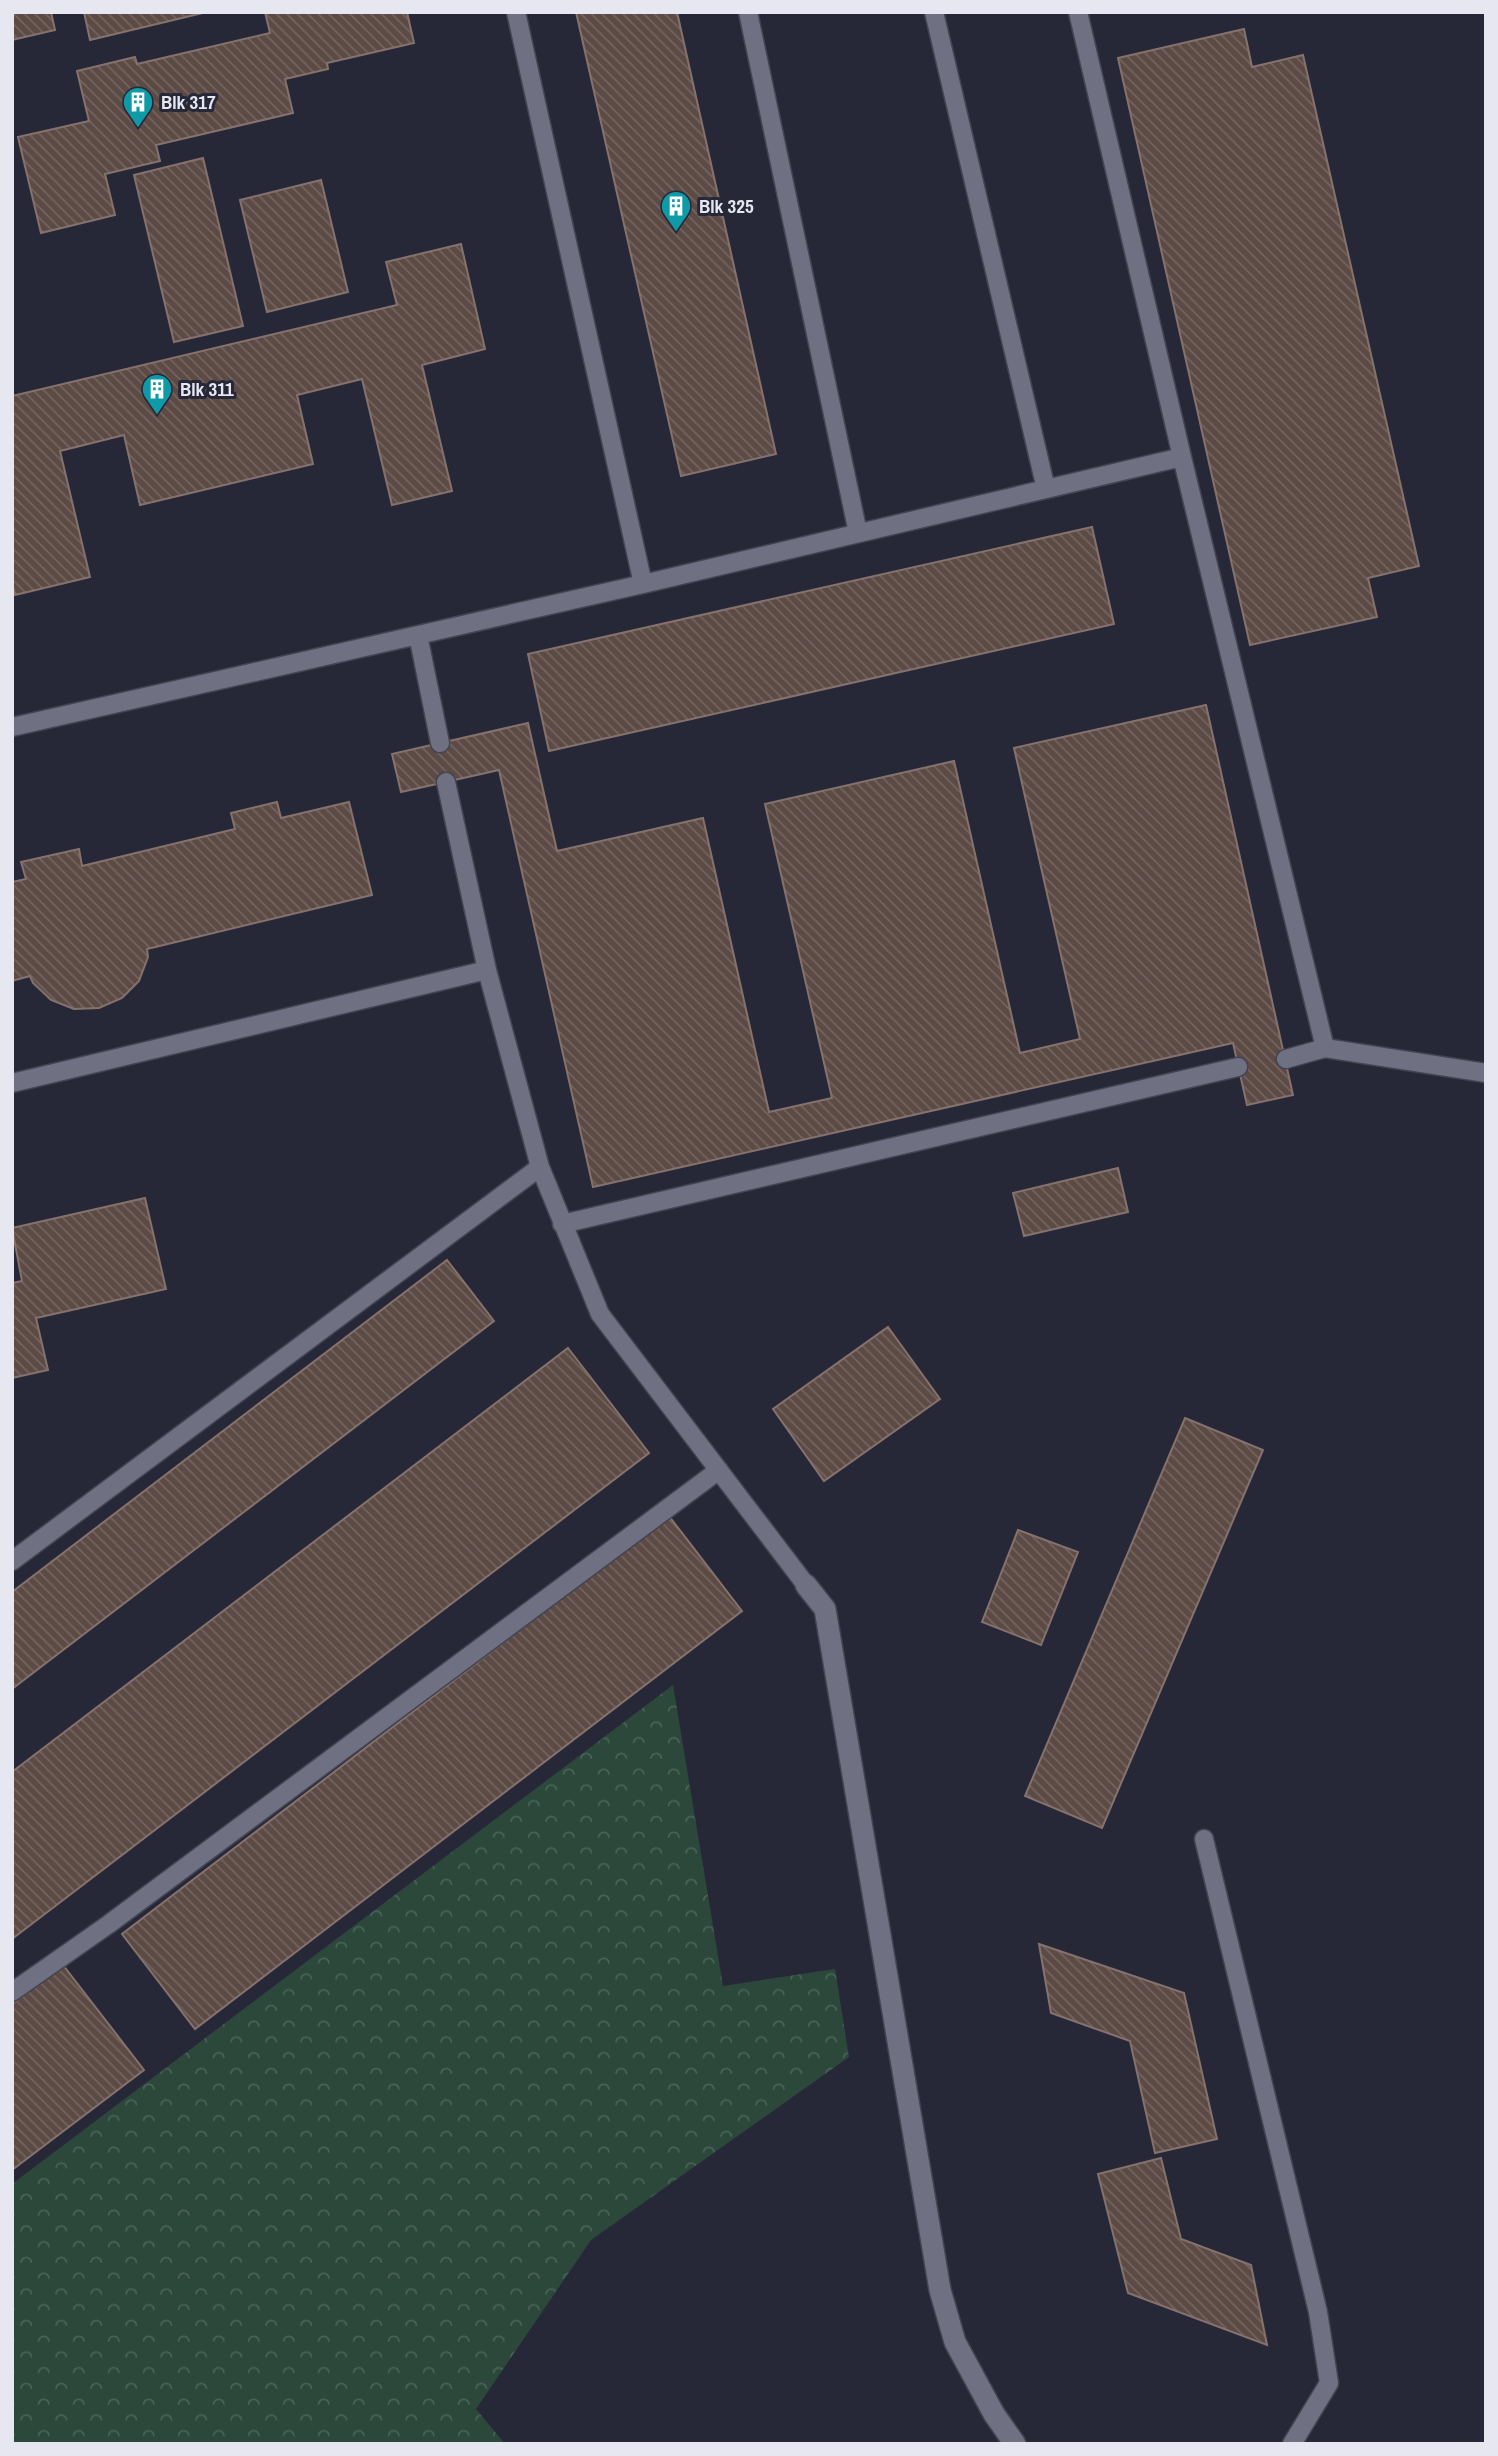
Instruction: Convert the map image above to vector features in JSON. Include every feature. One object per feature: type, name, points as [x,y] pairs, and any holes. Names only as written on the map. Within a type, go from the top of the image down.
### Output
[{"type":"street","points":[[806,1585],[825,1609],[940,2290],[954,2342],[994,2414],[1015,2444]]},
{"type":"lane","points":[[516,12],[643,584]]},
{"type":"lane","points":[[748,12],[859,533]]},
{"type":"lane","points":[[934,12],[1046,489]]},
{"type":"lane","points":[[1078,12],[1325,1048]]},
{"type":"lane","points":[[12,727],[643,584],[1182,457]]},
{"type":"lane","points":[[418,635],[439,743]]},
{"type":"lane","points":[[446,782],[487,970],[540,1167],[600,1314],[806,1585]]},
{"type":"lane","points":[[12,1083],[487,970]]},
{"type":"lane","points":[[1286,1059],[1325,1048],[1486,1073]]},
{"type":"lane","points":[[562,1224],[1238,1068]]},
{"type":"lane","points":[[12,1561],[540,1167]]},
{"type":"lane","points":[[12,1992],[109,1924],[719,1470]]},
{"type":"lane","points":[[1204,1839],[1318,2312],[1329,2383],[1292,2444]]},
{"type":"green space","points":[[673,1685],[723,1986],[835,1969],[849,2057],[591,2240],[476,2409],[505,2444],[12,2444],[12,2184]]},
{"type":"building","points":[[12,12],[51,12],[55,30],[12,40]]},
{"type":"building","points":[[84,12],[203,12],[203,13],[90,40]]},
{"type":"building","name":"Blk 317","points":[[265,12],[407,12],[414,43],[327,63],[328,69],[285,79],[293,113],[156,145],[160,161],[105,174],[115,215],[41,233],[18,137],[89,121],[77,71],[135,57],[137,64],[270,33]]},
{"type":"building","name":"Blk 325","points":[[576,12],[677,12],[776,454],[681,476]]},
{"type":"building","points":[[1244,29],[1252,67],[1303,55],[1419,566],[1368,578],[1377,617],[1250,645],[1118,58]]},
{"type":"building","points":[[203,158],[243,326],[174,342],[134,175]]},
{"type":"building","points":[[321,180],[348,292],[267,312],[240,200]]},
{"type":"building","name":"Blk 311","points":[[461,244],[485,349],[422,365],[452,491],[392,505],[362,379],[297,395],[313,464],[140,505],[124,435],[60,451],[90,577],[15,595],[12,582],[12,396],[397,305],[386,262]]},
{"type":"building","points":[[1092,527],[1114,624],[549,751],[528,654]]},
{"type":"building","points":[[1206,705],[1293,1095],[1247,1105],[1233,1043],[593,1187],[499,770],[401,792],[392,754],[528,723],[557,851],[703,818],[769,1112],[832,1098],[765,804],[954,761],[1020,1053],[1080,1039],[1014,748]]},
{"type":"building","points":[[277,802],[281,818],[349,802],[372,895],[147,949],[148,957],[139,981],[122,998],[99,1008],[74,1009],[51,1000],[33,983],[30,976],[12,981],[12,882],[26,879],[21,862],[79,849],[82,866],[235,829],[231,813]]},
{"type":"building","points":[[1118,1168],[1128,1212],[1024,1236],[1013,1193]]},
{"type":"building","points":[[145,1198],[166,1289],[36,1318],[48,1370],[12,1378],[12,1283],[22,1281],[12,1228]]},
{"type":"building","points":[[447,1260],[494,1321],[12,1689],[12,1592]]},
{"type":"building","points":[[888,1327],[940,1399],[824,1481],[773,1409]]},
{"type":"building","points":[[568,1348],[649,1453],[12,1939],[12,1772]]},
{"type":"building","points":[[1185,1418],[1263,1450],[1102,1828],[1025,1796]]},
{"type":"building","points":[[669,1516],[742,1611],[195,2029],[122,1934]]},
{"type":"building","points":[[1018,1530],[1078,1552],[1041,1645],[982,1622]]},
{"type":"building","points":[[1039,1944],[1184,1993],[1217,2139],[1155,2153],[1130,2041],[1051,2013]]},
{"type":"building","points":[[63,1965],[144,2070],[12,2170],[12,2004]]},
{"type":"building","points":[[1161,2158],[1181,2239],[1251,2265],[1267,2345],[1128,2293],[1098,2174]]},
{"type":"place","name":"Blk 317","points":[[138,129]]},
{"type":"place","name":"Blk 325","points":[[676,233]]},
{"type":"place","name":"Blk 311","points":[[157,416]]}]
